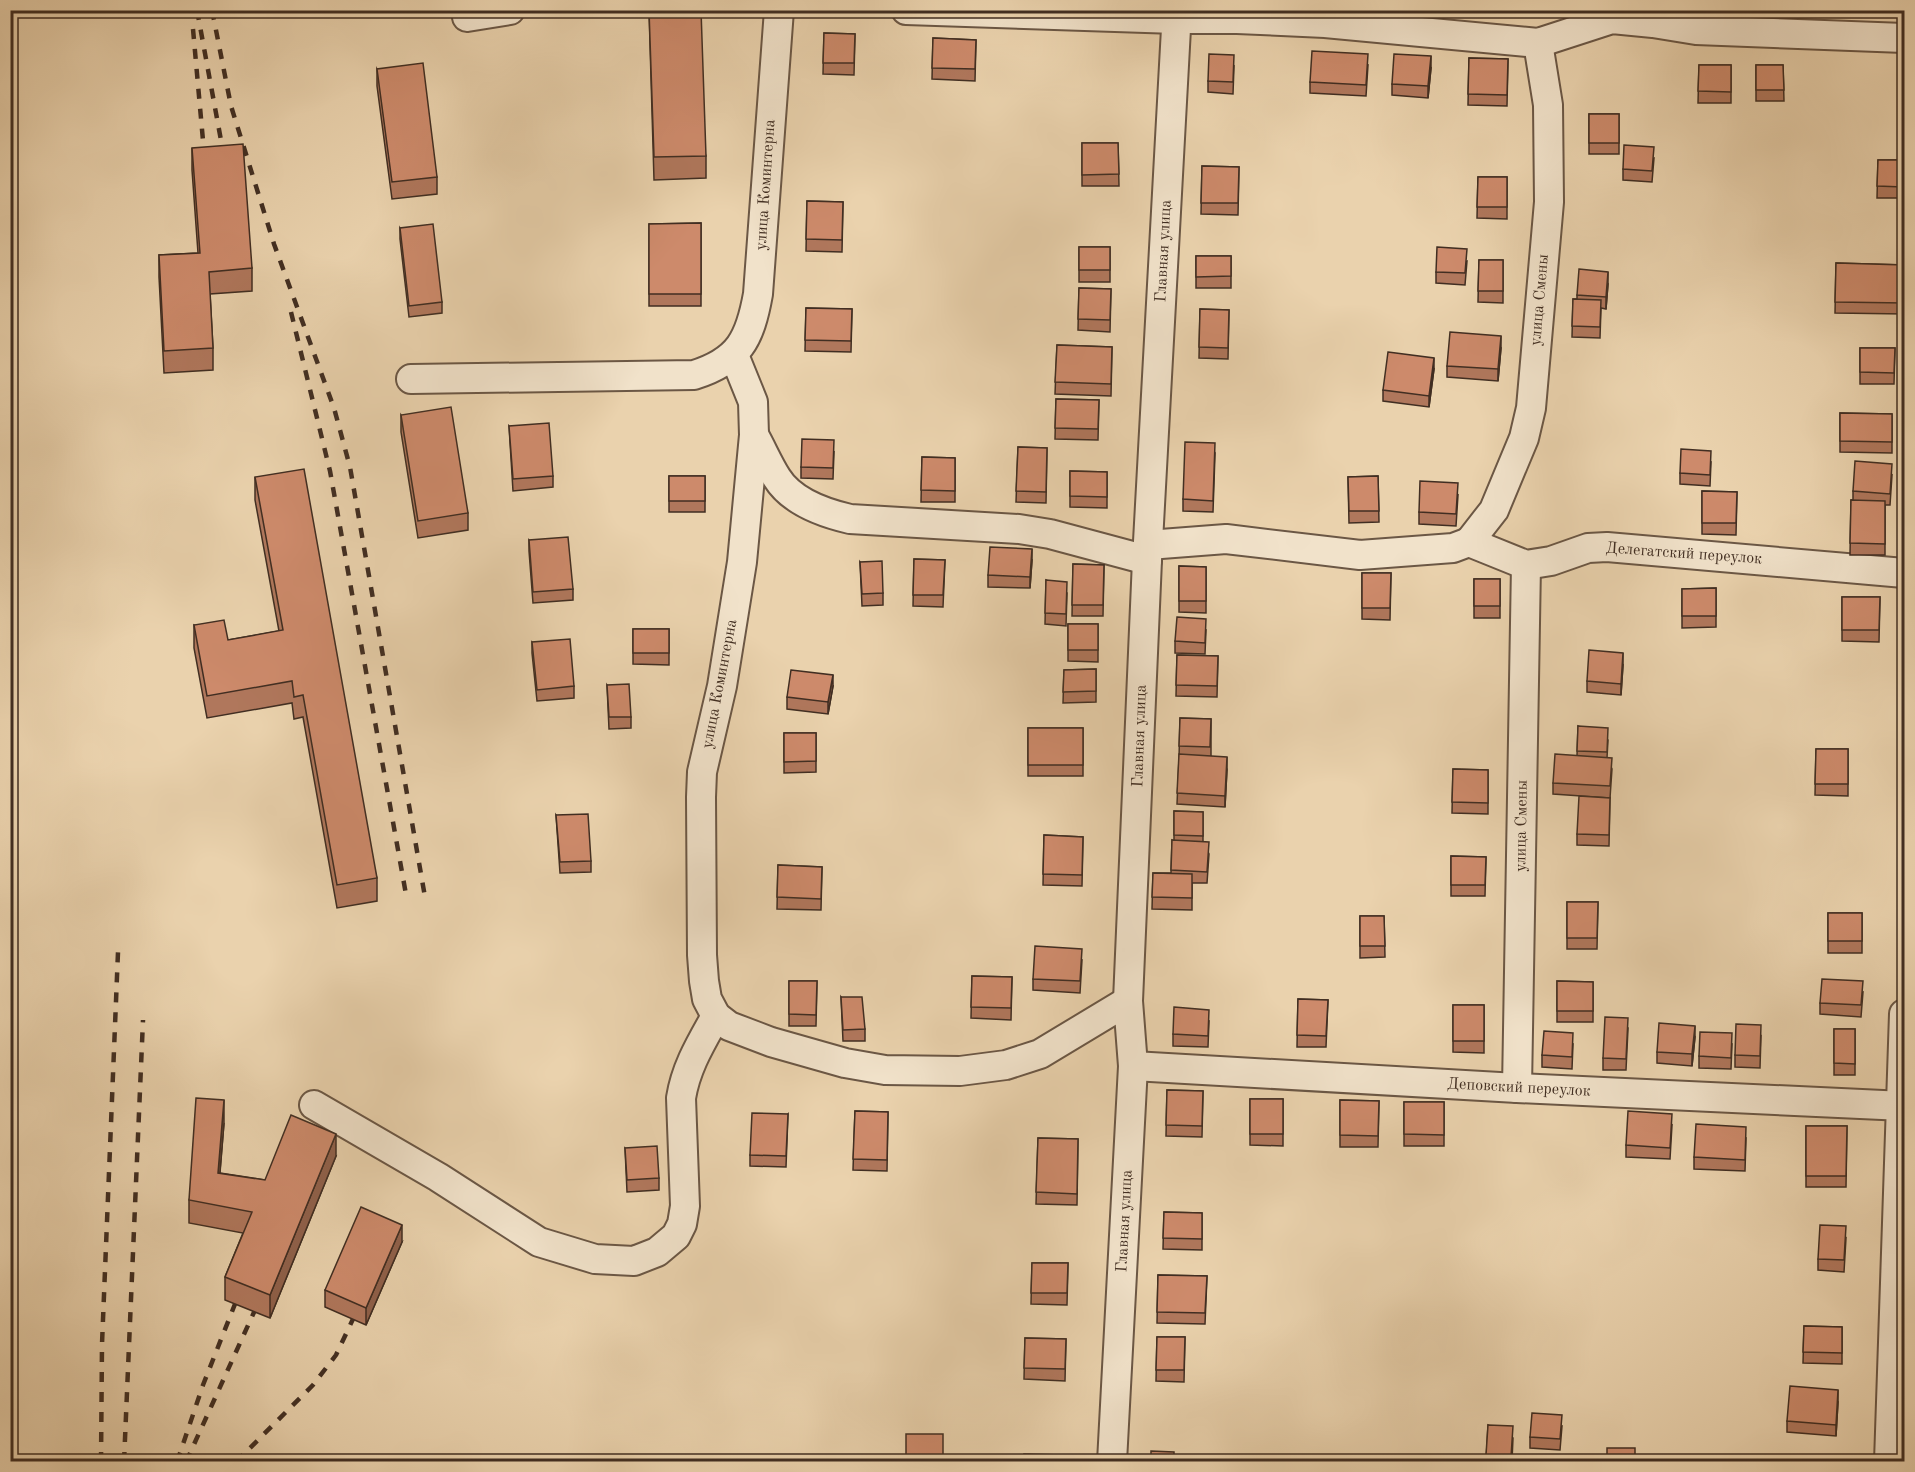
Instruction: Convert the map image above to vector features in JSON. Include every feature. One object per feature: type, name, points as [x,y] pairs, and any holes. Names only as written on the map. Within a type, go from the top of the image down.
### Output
[{"type":"street","points":[[467,16],[510,10]]},
{"type":"street","name":"улица Коминтерна","points":[[411,379],[694,375],[715,369],[734,355],[744,340],[754,316],[758,294],[779,10]]},
{"type":"street","points":[[906,10],[1177,15],[1325,23],[1538,43],[1609,15],[1696,30],[1905,38]]},
{"type":"street","name":"Главная улица","points":[[1112,1461],[1133,1066],[1128,1001],[1148,552],[1177,15]]},
{"type":"street","name":"улица Смены","points":[[1469,542],[1494,510],[1524,438],[1531,408],[1549,202],[1548,105],[1538,43]]},
{"type":"street","name":"улица Коминтерна","points":[[716,1016],[707,999],[702,956],[702,772],[722,686],[742,562],[754,435],[753,402],[734,355]]},
{"type":"street","points":[[754,435],[778,480],[792,494],[828,514],[850,519],[1019,529],[1148,552],[1226,539],[1360,555],[1453,548],[1469,542],[1526,565]]},
{"type":"street","name":"Делегатский переулок","points":[[1526,565],[1551,561],[1588,548],[1607,547],[1905,573]]},
{"type":"street","name":"улица Смены","points":[[1517,1088],[1526,565]]},
{"type":"street","points":[[314,1105],[438,1177],[539,1242],[595,1259],[634,1262],[657,1252],[676,1236],[682,1224],[685,1206],[681,1098],[689,1065],[716,1016],[729,1026],[745,1033],[845,1063],[885,1070],[960,1071],[1006,1065],[1040,1054],[1128,1001]]},
{"type":"street","points":[[1889,1461],[1905,1014]]},
{"type":"street","name":"Деповский переулок","points":[[1133,1066],[1517,1088],[1902,1106]]},
{"type":"building","points":[[649,10],[701,10],[706,156],[654,157]]},
{"type":"building","points":[[824,33],[855,34],[854,63],[823,63]]},
{"type":"building","points":[[933,38],[976,40],[975,69],[932,68]]},
{"type":"building","points":[[1312,51],[1368,54],[1366,85],[1310,82]]},
{"type":"building","points":[[1209,54],[1234,55],[1233,82],[1208,81]]},
{"type":"building","points":[[1394,54],[1431,56],[1428,86],[1392,84]]},
{"type":"building","points":[[1469,58],[1508,59],[1507,95],[1468,94]]},
{"type":"building","points":[[423,63],[437,177],[392,182],[377,69]]},
{"type":"building","points":[[1699,65],[1731,65],[1731,92],[1698,91]]},
{"type":"building","points":[[1756,65],[1783,65],[1784,90],[1756,90]]},
{"type":"building","points":[[1589,114],[1619,114],[1619,143],[1589,143]]},
{"type":"building","points":[[1082,143],[1118,143],[1119,174],[1082,175]]},
{"type":"building","points":[[243,144],[252,268],[209,272],[213,348],[164,351],[159,255],[200,253],[192,148]]},
{"type":"building","points":[[1624,145],[1654,147],[1652,171],[1623,169]]},
{"type":"building","points":[[1878,160],[1903,160],[1903,187],[1877,186]]},
{"type":"building","points":[[1202,166],[1239,167],[1238,203],[1201,203]]},
{"type":"building","points":[[1478,177],[1507,177],[1507,207],[1477,207]]},
{"type":"building","points":[[807,201],[843,202],[842,240],[806,239]]},
{"type":"building","points":[[701,223],[701,294],[649,294],[649,224]]},
{"type":"building","points":[[433,224],[442,302],[409,306],[400,228]]},
{"type":"building","points":[[1079,247],[1110,247],[1110,270],[1079,270]]},
{"type":"building","points":[[1437,247],[1467,249],[1465,273],[1436,272]]},
{"type":"building","points":[[1196,256],[1231,256],[1231,276],[1196,277]]},
{"type":"building","points":[[1479,260],[1503,260],[1503,291],[1478,291]]},
{"type":"building","points":[[1836,263],[1905,265],[1905,303],[1835,302]]},
{"type":"building","points":[[1579,269],[1608,272],[1606,297],[1577,295]]},
{"type":"building","points":[[1079,288],[1111,289],[1110,320],[1078,319]]},
{"type":"building","points":[[1573,299],[1601,300],[1600,327],[1572,326]]},
{"type":"building","points":[[806,308],[852,309],[851,341],[805,340]]},
{"type":"building","points":[[1200,309],[1229,310],[1228,348],[1199,347]]},
{"type":"building","points":[[1450,332],[1501,336],[1498,369],[1447,366]]},
{"type":"building","points":[[1057,345],[1112,347],[1111,384],[1055,382]]},
{"type":"building","points":[[1860,348],[1895,348],[1894,373],[1860,372]]},
{"type":"building","points":[[1388,352],[1434,358],[1429,396],[1383,390]]},
{"type":"building","points":[[1056,399],[1099,400],[1098,429],[1055,428]]},
{"type":"building","points":[[451,407],[468,513],[418,521],[401,415]]},
{"type":"building","points":[[1840,413],[1892,414],[1892,442],[1840,441]]},
{"type":"building","points":[[549,423],[553,476],[513,479],[509,426]]},
{"type":"building","points":[[802,439],[834,440],[833,468],[801,467]]},
{"type":"building","points":[[1185,442],[1215,443],[1213,501],[1183,499]]},
{"type":"building","points":[[1018,447],[1047,448],[1046,492],[1016,491]]},
{"type":"building","points":[[1681,449],[1711,451],[1710,475],[1680,473]]},
{"type":"building","points":[[922,457],[955,458],[955,491],[921,490]]},
{"type":"building","points":[[1855,461],[1892,464],[1890,494],[1853,491]]},
{"type":"building","points":[[304,469],[377,878],[337,885],[303,695],[294,697],[292,681],[207,696],[194,625],[224,620],[228,640],[283,630],[255,477]]},
{"type":"building","points":[[1070,471],[1107,472],[1107,497],[1070,496]]},
{"type":"building","points":[[669,476],[705,476],[705,501],[669,501]]},
{"type":"building","points":[[1378,476],[1379,511],[1349,511],[1348,477]]},
{"type":"building","points":[[1420,481],[1458,483],[1456,514],[1419,512]]},
{"type":"building","points":[[1702,491],[1737,492],[1736,523],[1702,523]]},
{"type":"building","points":[[1851,500],[1885,501],[1885,544],[1850,543]]},
{"type":"building","points":[[568,537],[573,589],[533,592],[529,540]]},
{"type":"building","points":[[990,547],[1032,549],[1030,577],[988,575]]},
{"type":"building","points":[[914,559],[945,560],[943,595],[913,595]]},
{"type":"building","points":[[882,561],[883,593],[862,594],[860,562]]},
{"type":"building","points":[[1073,564],[1104,565],[1103,605],[1072,605]]},
{"type":"building","points":[[1179,566],[1206,567],[1206,601],[1179,601]]},
{"type":"building","points":[[1362,573],[1391,573],[1390,608],[1362,608]]},
{"type":"building","points":[[1474,579],[1500,579],[1500,606],[1474,606]]},
{"type":"building","points":[[1046,580],[1067,582],[1066,614],[1045,613]]},
{"type":"building","points":[[1716,588],[1716,616],[1682,616],[1682,589]]},
{"type":"building","points":[[1842,597],[1880,597],[1879,630],[1842,630]]},
{"type":"building","points":[[1177,617],[1206,619],[1205,643],[1175,641]]},
{"type":"building","points":[[1068,624],[1098,624],[1098,650],[1068,650]]},
{"type":"building","points":[[633,629],[669,629],[669,653],[633,653]]},
{"type":"building","points":[[570,639],[574,686],[537,690],[532,642]]},
{"type":"building","points":[[1589,650],[1623,653],[1621,684],[1587,681]]},
{"type":"building","points":[[1177,655],[1218,656],[1217,686],[1176,685]]},
{"type":"building","points":[[1096,669],[1096,691],[1063,692],[1064,670]]},
{"type":"building","points":[[791,670],[833,675],[828,702],[787,697]]},
{"type":"building","points":[[629,684],[631,717],[609,717],[607,685]]},
{"type":"building","points":[[1180,718],[1211,719],[1210,747],[1179,746]]},
{"type":"building","points":[[1578,726],[1608,728],[1607,752],[1577,751]]},
{"type":"building","points":[[1028,728],[1083,728],[1083,765],[1028,765]]},
{"type":"building","points":[[784,733],[816,733],[816,761],[784,762]]},
{"type":"building","points":[[1816,749],[1848,749],[1848,784],[1815,784]]},
{"type":"building","points":[[1179,754],[1227,757],[1225,796],[1177,793]]},
{"type":"building","points":[[1555,754],[1612,758],[1610,786],[1553,783]]},
{"type":"building","points":[[1453,769],[1488,770],[1488,803],[1452,802]]},
{"type":"building","points":[[1579,796],[1610,798],[1609,835],[1577,834]]},
{"type":"building","points":[[1174,811],[1203,812],[1203,836],[1174,835]]},
{"type":"building","points":[[588,814],[591,861],[560,862],[556,815]]},
{"type":"building","points":[[1044,835],[1083,837],[1082,875],[1043,874]]},
{"type":"building","points":[[1172,840],[1209,842],[1207,872],[1171,870]]},
{"type":"building","points":[[1451,856],[1486,857],[1485,885],[1451,885]]},
{"type":"building","points":[[778,865],[822,867],[821,899],[777,897]]},
{"type":"building","points":[[1153,873],[1192,874],[1192,898],[1152,897]]},
{"type":"building","points":[[1567,902],[1598,902],[1597,938],[1567,938]]},
{"type":"building","points":[[1828,913],[1862,913],[1862,941],[1828,941]]},
{"type":"building","points":[[1360,916],[1384,916],[1385,946],[1360,946]]},
{"type":"building","points":[[1035,946],[1082,949],[1080,981],[1033,979]]},
{"type":"building","points":[[972,976],[1012,977],[1011,1008],[971,1007]]},
{"type":"building","points":[[1822,979],[1863,981],[1861,1005],[1820,1003]]},
{"type":"building","points":[[789,981],[817,981],[816,1015],[789,1014]]},
{"type":"building","points":[[1557,981],[1593,982],[1593,1011],[1557,1011]]},
{"type":"building","points":[[841,997],[862,997],[865,1029],[843,1030]]},
{"type":"building","points":[[1298,999],[1328,1000],[1326,1036],[1297,1035]]},
{"type":"building","points":[[1453,1005],[1484,1005],[1484,1041],[1453,1041]]},
{"type":"building","points":[[1174,1007],[1209,1010],[1208,1036],[1173,1034]]},
{"type":"building","points":[[1605,1017],[1628,1018],[1626,1059],[1603,1058]]},
{"type":"building","points":[[1659,1023],[1695,1026],[1692,1054],[1657,1052]]},
{"type":"building","points":[[1736,1024],[1761,1025],[1760,1056],[1735,1055]]},
{"type":"building","points":[[1834,1029],[1855,1029],[1855,1064],[1834,1063]]},
{"type":"building","points":[[1544,1031],[1573,1033],[1572,1057],[1542,1055]]},
{"type":"building","points":[[1700,1032],[1732,1033],[1731,1058],[1699,1056]]},
{"type":"building","points":[[1167,1090],[1203,1091],[1202,1126],[1166,1125]]},
{"type":"building","points":[[196,1098],[224,1100],[218,1173],[265,1180],[291,1115],[336,1134],[270,1295],[225,1277],[252,1212],[189,1200]]},
{"type":"building","points":[[1250,1099],[1283,1099],[1283,1134],[1250,1134]]},
{"type":"building","points":[[1340,1100],[1379,1101],[1378,1136],[1340,1135]]},
{"type":"building","points":[[1404,1102],[1444,1102],[1444,1135],[1404,1134]]},
{"type":"building","points":[[855,1111],[888,1112],[887,1160],[853,1159]]},
{"type":"building","points":[[1628,1111],[1672,1114],[1670,1148],[1626,1145]]},
{"type":"building","points":[[752,1113],[788,1114],[786,1156],[750,1155]]},
{"type":"building","points":[[1696,1124],[1746,1127],[1745,1160],[1694,1157]]},
{"type":"building","points":[[1806,1126],[1847,1126],[1846,1176],[1806,1176]]},
{"type":"building","points":[[1038,1138],[1078,1139],[1077,1194],[1036,1192]]},
{"type":"building","points":[[657,1146],[659,1178],[627,1180],[625,1148]]},
{"type":"building","points":[[361,1207],[402,1225],[366,1308],[325,1290]]},
{"type":"building","points":[[1164,1212],[1202,1213],[1202,1239],[1163,1238]]},
{"type":"building","points":[[1820,1225],[1846,1226],[1844,1260],[1818,1259]]},
{"type":"building","points":[[1032,1263],[1068,1263],[1067,1293],[1031,1293]]},
{"type":"building","points":[[1158,1275],[1207,1276],[1205,1313],[1157,1312]]},
{"type":"building","points":[[1804,1326],[1842,1327],[1842,1353],[1803,1352]]},
{"type":"building","points":[[1157,1337],[1185,1337],[1184,1370],[1156,1370]]},
{"type":"building","points":[[1025,1338],[1066,1339],[1065,1369],[1024,1368]]},
{"type":"building","points":[[1790,1386],[1838,1390],[1836,1425],[1787,1421]]},
{"type":"building","points":[[1532,1413],[1562,1415],[1560,1439],[1530,1437]]},
{"type":"building","points":[[1488,1425],[1513,1426],[1511,1457],[1486,1455]]},
{"type":"building","points":[[906,1434],[943,1434],[943,1461],[906,1461]]},
{"type":"building","points":[[1607,1448],[1635,1448],[1635,1461],[1607,1461]]},
{"type":"building","points":[[1151,1451],[1174,1452],[1174,1461],[1151,1461]]},
{"type":"building","points":[[1024,1454],[1063,1455],[1063,1461],[1024,1461]]},
{"type":"building","points":[[1226,1459],[1251,1460],[1251,1461],[1226,1461]]},
{"type":"building","points":[[1264,1459],[1293,1460],[1293,1461],[1264,1461]]},
{"type":"railway","points":[[10,121],[15,10]]},
{"type":"railway","points":[[197,10],[225,162]]},
{"type":"railway","points":[[212,10],[231,106],[274,244],[334,408],[350,467],[425,897]]},
{"type":"railway","points":[[193,29],[205,163]]},
{"type":"railway","points":[[291,312],[330,471],[407,900]]},
{"type":"railway","points":[[101,1462],[102,1344],[118,952]]},
{"type":"railway","points":[[124,1462],[143,1020]]},
{"type":"railway","points":[[177,1462],[203,1385],[235,1304]]},
{"type":"railway","points":[[186,1462],[255,1310]]},
{"type":"railway","points":[[236,1462],[313,1385],[336,1355],[353,1319]]}]
